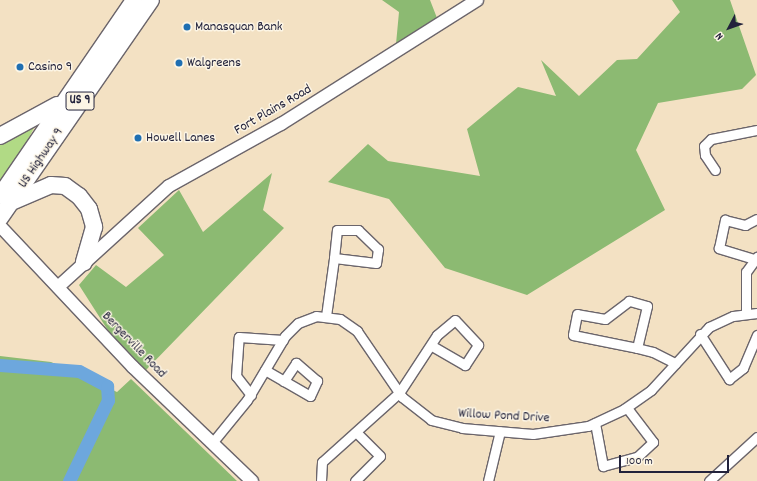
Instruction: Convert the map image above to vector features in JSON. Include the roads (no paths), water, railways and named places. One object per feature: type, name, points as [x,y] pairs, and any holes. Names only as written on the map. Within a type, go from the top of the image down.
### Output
[{"type":"highway","name":"US Highway 9","points":[[0,218],[5,199],[66,98],[134,0]]},
{"type":"highway","name":"US Highway 9","points":[[5,199],[151,0]]},
{"type":"highway","points":[[0,136],[40,117],[66,98]]},
{"type":"highway","points":[[5,199],[51,185],[65,186],[79,196],[89,209],[94,227],[84,263]]},
{"type":"street","name":"Fort Plains Road","points":[[58,287],[169,186],[287,120],[477,0]]},
{"type":"street","points":[[715,170],[705,155],[704,146],[711,139],[757,130]]},
{"type":"street","points":[[746,313],[746,272],[756,258],[719,248],[725,220],[745,225],[757,219]]},
{"type":"street","name":"Bergerville Road","points":[[0,226],[133,367],[252,481]]},
{"type":"street","points":[[212,443],[251,394],[283,340],[298,323],[326,316],[337,230],[358,230],[378,249],[376,263],[334,258]]},
{"type":"street","points":[[637,348],[647,306],[629,301],[605,318],[577,314],[573,335],[637,348],[675,363]]},
{"type":"street","name":"Willow Pond Drive","points":[[326,316],[340,319],[357,331],[399,393],[420,414],[441,424],[500,431],[551,433],[596,423],[627,408],[651,390],[700,334],[723,319],[746,313],[757,313]]},
{"type":"street","points":[[321,481],[322,462],[399,393],[431,345],[455,320],[478,345],[465,365],[431,345]]},
{"type":"street","points":[[700,334],[729,379],[743,368],[757,335]]},
{"type":"street","points":[[251,394],[236,376],[239,337],[283,340]]},
{"type":"street","points":[[265,370],[284,381]]},
{"type":"street","points":[[596,423],[603,466],[637,458],[653,442],[627,408]]},
{"type":"street","points":[[488,481],[500,431]]},
{"type":"street","points":[[354,481],[380,456],[356,432]]},
{"type":"street","points":[[709,481],[756,440]]},
{"type":"waterway","points":[[0,365],[79,371],[107,386],[108,400],[69,481]]},
{"type":"place","name":"Manasquan Bank","points":[[187,27]]},
{"type":"place","name":"Walgreens","points":[[179,63]]},
{"type":"place","name":"Casino 9","points":[[20,67]]},
{"type":"place","name":"Howell Lanes","points":[[138,138]]}]
